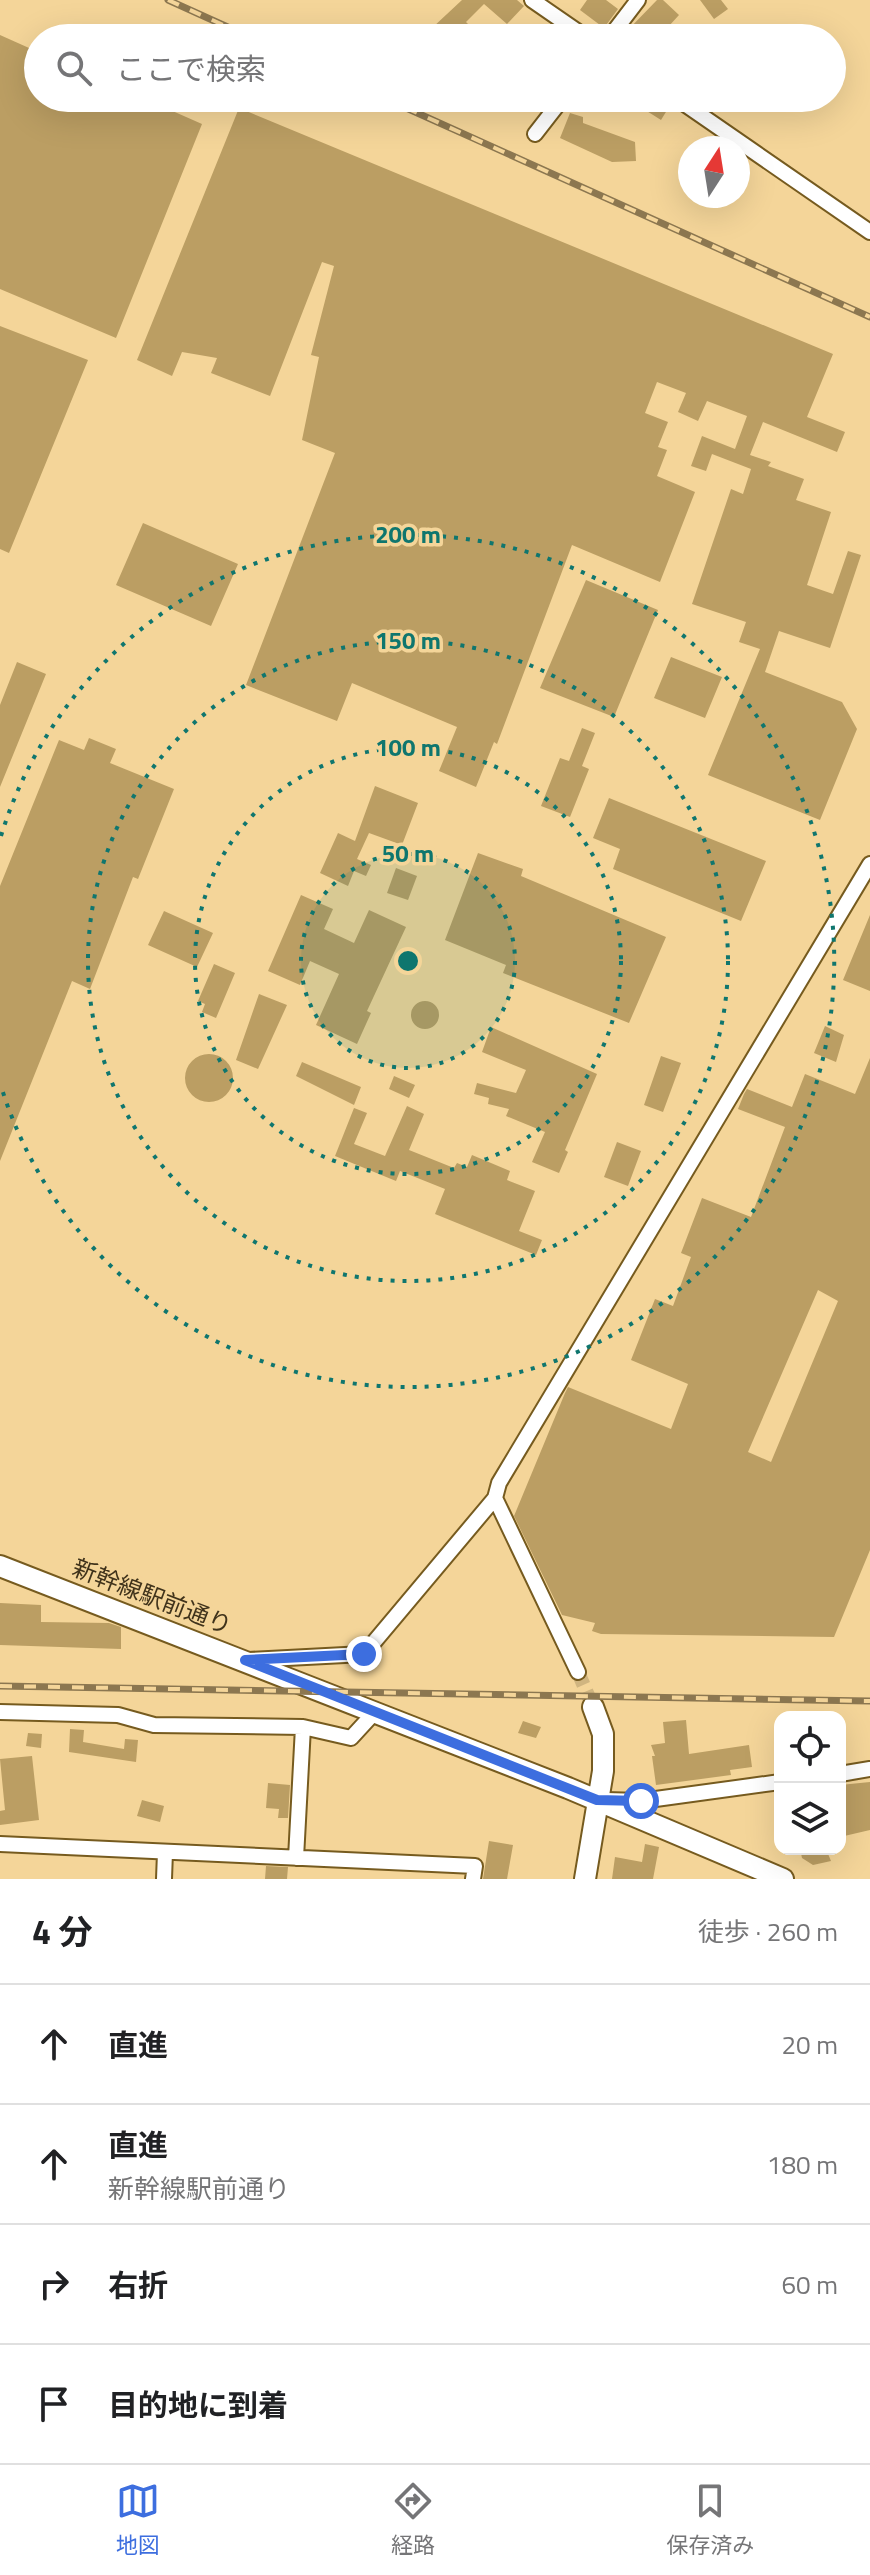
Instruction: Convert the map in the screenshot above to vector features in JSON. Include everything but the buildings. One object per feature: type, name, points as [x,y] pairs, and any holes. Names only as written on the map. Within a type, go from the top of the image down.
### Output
[{"type":"street","points":[[532,0],[567,24]]},
{"type":"street","points":[[620,24],[638,0]]},
{"type":"street","points":[[535,134],[552,112]]},
{"type":"street","points":[[696,112],[870,232]]},
{"type":"street","points":[[245,1660],[364,1654],[495,1498],[499,1483],[870,864]]},
{"type":"street","points":[[495,1498],[578,1672]]},
{"type":"street","name":"新幹線駅前通り","points":[[0,1566],[597,1800],[783,1879]]},
{"type":"street","points":[[585,1879],[604,1743],[593,1707]]},
{"type":"street","points":[[0,1712],[118,1715],[154,1725],[303,1727],[351,1738],[374,1713]]},
{"type":"street","points":[[296,1858],[303,1727]]},
{"type":"street","points":[[846,1773],[870,1769]]},
{"type":"street","points":[[597,1800],[641,1801],[774,1783]]},
{"type":"street","points":[[0,1844],[475,1866],[473,1879]]},
{"type":"street","points":[[164,1879],[165,1852]]},
{"type":"waterway","points":[[708,112],[857,215]]},
{"type":"tunnel","points":[[578,1672],[593,1707]]},
{"type":"railway","points":[[168,0],[221,24]]},
{"type":"railway","points":[[415,112],[870,317]]},
{"type":"railway","points":[[0,1686],[870,1701]]},
{"type":"route","points":[[364,1654],[245,1660],[597,1800],[641,1801]]}]
